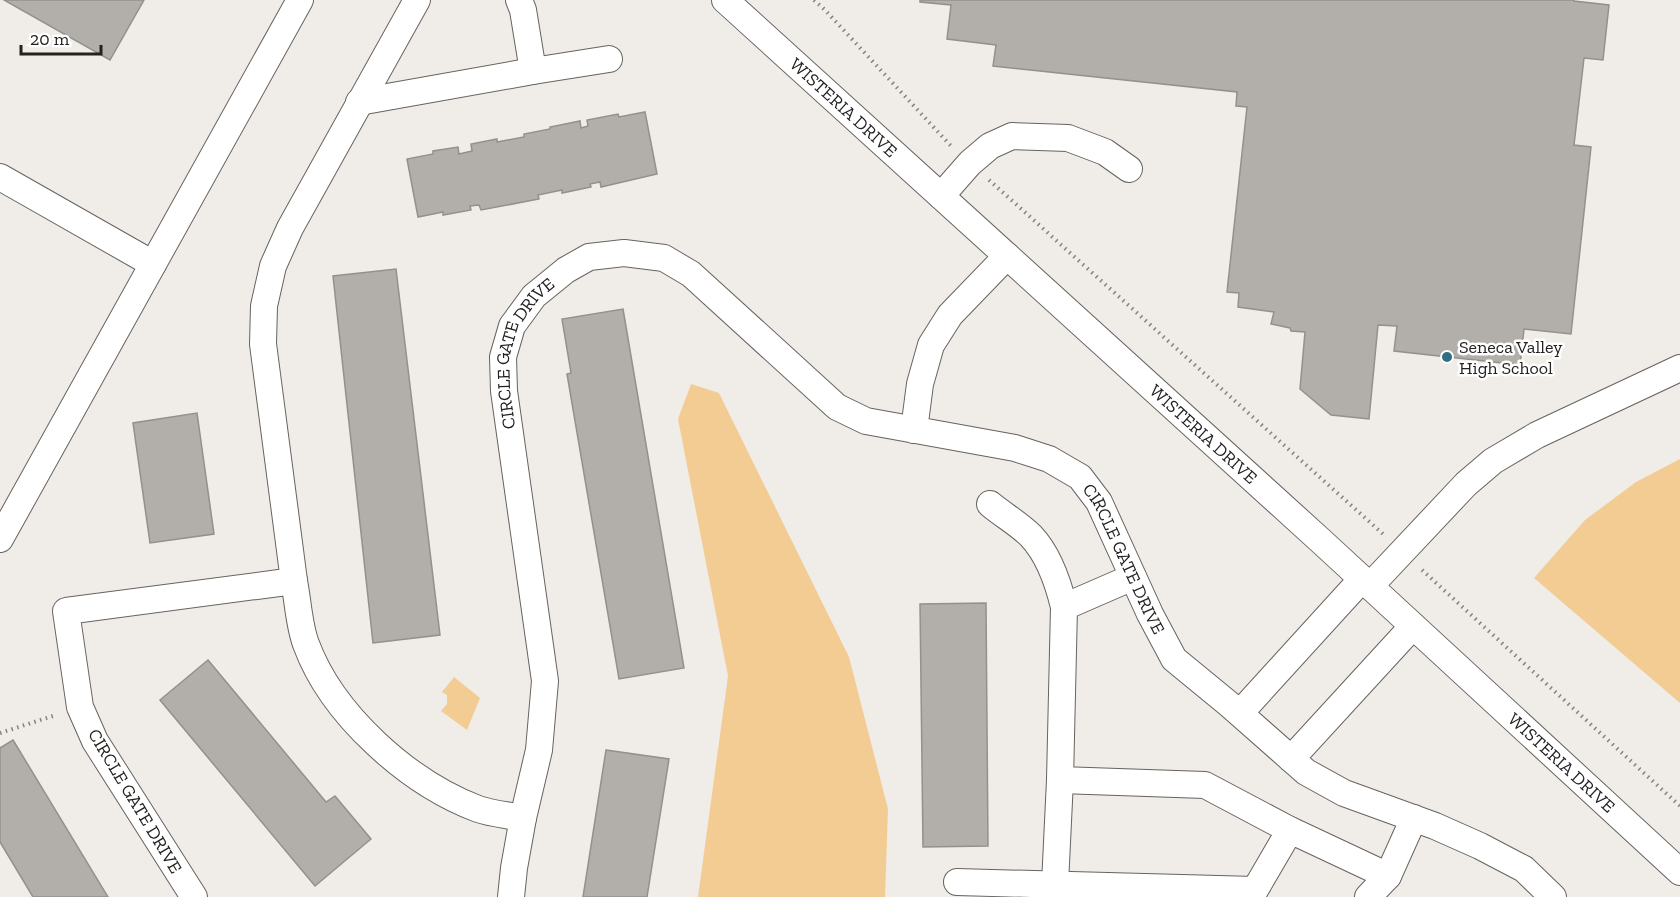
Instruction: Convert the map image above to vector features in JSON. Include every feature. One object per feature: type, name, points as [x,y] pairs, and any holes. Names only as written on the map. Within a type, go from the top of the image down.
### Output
[{"type":"street","points":[[0,539],[300,0]]},
{"type":"street","points":[[417,0],[290,228],[273,266],[264,306],[263,344],[294,581],[306,643],[323,681],[358,725],[393,760],[436,789],[480,810],[523,818]]},
{"type":"street","points":[[519,0],[523,10],[533,71]]},
{"type":"street","name":"WISTERIA DRIVE","points":[[725,0],[1366,582],[1680,873]]},
{"type":"street","points":[[359,102],[609,59]]},
{"type":"street","points":[[941,196],[970,163],[990,146],[1012,136],[1068,138],[1105,152],[1129,169]]},
{"type":"street","points":[[0,177],[153,264]]},
{"type":"street","name":"CIRCLE GATE DRIVE","points":[[511,897],[523,818],[539,750],[546,681],[504,391],[503,357],[512,326],[534,296],[566,270],[589,257],[624,252],[664,258],[691,274],[837,407],[866,421],[1015,448],[1049,459],[1080,477],[1099,502],[1150,614],[1174,659],[1240,713],[1306,772],[1344,793],[1414,818],[1480,846],[1524,869],[1553,897]]},
{"type":"street","points":[[914,430],[920,384],[931,345],[950,315],[1007,256]]},
{"type":"street","points":[[1240,713],[1366,582],[1402,552],[1466,484],[1493,462],[1537,435],[1680,368]]},
{"type":"street","points":[[990,504],[1031,536],[1047,558],[1064,607],[1055,884]]},
{"type":"street","points":[[1064,607],[1133,577]]},
{"type":"street","name":"CIRCLE GATE DRIVE","points":[[194,897],[95,741],[80,707],[66,611],[294,581]]},
{"type":"street","points":[[1291,759],[1413,626]]},
{"type":"street","points":[[1060,780],[1205,785],[1290,830],[1388,876]]},
{"type":"street","points":[[1368,897],[1388,876],[1414,818]]},
{"type":"street","points":[[957,882],[1255,890],[1290,830]]},
{"type":"path","points":[[814,0],[946,141],[1680,806]]},
{"type":"path","points":[[0,734],[80,707]]},
{"type":"shaded area","points":[[691,384],[719,393],[849,657],[888,809],[885,897],[698,897],[728,676],[678,419]]},
{"type":"shaded area","points":[[1680,459],[1680,703],[1534,578],[1585,520],[1636,482]]},
{"type":"shaded area","points":[[454,677],[480,698],[467,730],[441,711],[447,704],[447,695],[442,692]]},
{"type":"building","points":[[4,0],[144,0],[110,60]]},
{"type":"building","points":[[920,0],[1574,0],[1609,5],[1603,60],[1584,58],[1574,145],[1591,147],[1571,334],[1524,329],[1520,365],[1394,351],[1397,326],[1378,325],[1369,419],[1331,415],[1300,389],[1305,332],[1291,331],[1290,328],[1271,324],[1274,312],[1238,307],[1239,293],[1227,292],[1247,107],[1236,106],[1237,92],[993,66],[996,45],[947,39],[951,5],[920,2]]},
{"type":"building","points":[[645,112],[657,174],[601,187],[600,182],[590,184],[591,187],[538,195],[539,199],[481,210],[479,205],[470,206],[471,210],[418,217],[407,159],[433,154],[433,151],[458,147],[459,154],[472,151],[471,144],[524,137],[524,134],[580,121],[581,128],[588,126],[587,120]]},
{"type":"building","points":[[396,269],[440,635],[373,643],[333,276]]},
{"type":"building","points":[[623,309],[684,668],[619,679],[567,374],[571,373],[562,319]]},
{"type":"building","points":[[197,413],[214,534],[150,543],[133,423]]},
{"type":"building","points":[[986,603],[988,846],[923,847],[920,604]]},
{"type":"building","points":[[208,660],[326,802],[335,796],[371,839],[315,886],[160,700]]},
{"type":"building","points":[[13,740],[108,897],[33,897],[0,842],[0,748]]},
{"type":"building","points":[[606,750],[669,759],[647,897],[583,897]]},
{"type":"place","name":"Seneca Valley High School","points":[[1447,357]]}]
